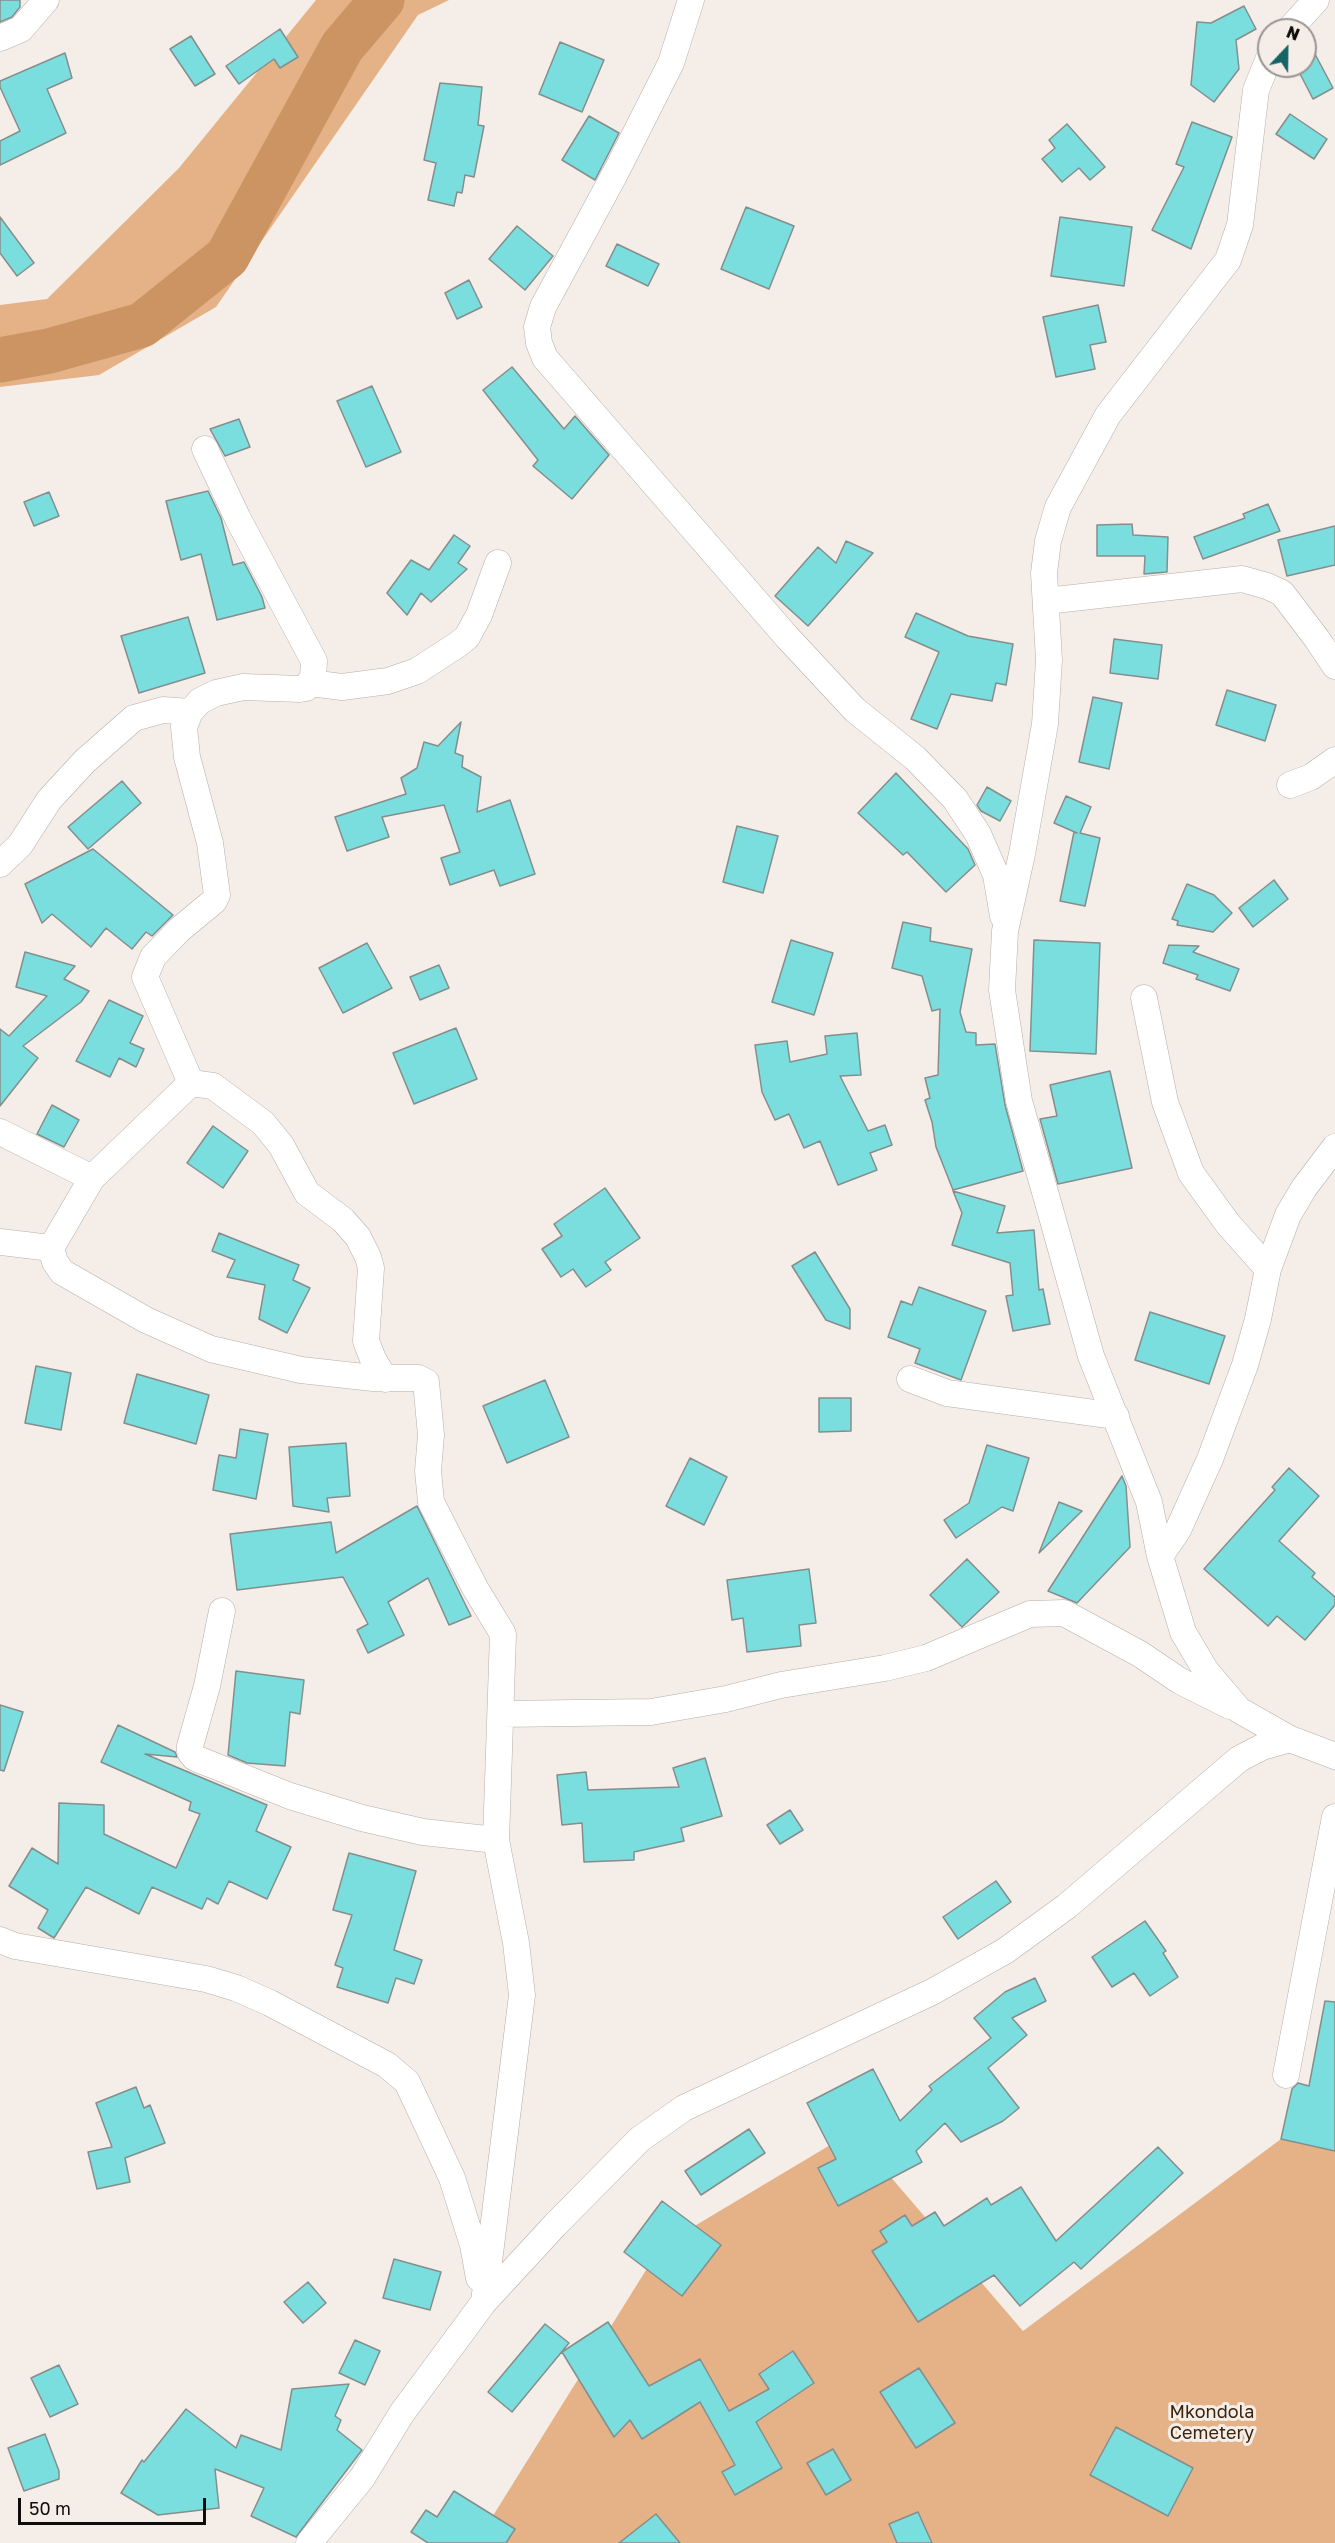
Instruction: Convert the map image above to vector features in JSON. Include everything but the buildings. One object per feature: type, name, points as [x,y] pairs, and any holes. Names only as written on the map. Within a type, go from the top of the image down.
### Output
[{"type":"street","points":[[0,38],[21,28],[46,0]]},
{"type":"street","points":[[691,0],[671,63],[617,170],[543,307],[537,327],[539,343],[545,358],[787,637],[855,710],[915,758],[955,800],[978,834],[996,875],[1005,932]]},
{"type":"street","points":[[1300,18],[1316,0]]},
{"type":"street","points":[[1239,1710],[1206,1671],[1183,1632],[1160,1556],[1149,1502],[1091,1356],[1020,1101],[1002,990],[1005,932],[1022,854],[1045,724],[1049,660],[1044,573],[1048,541],[1058,507],[1108,415],[1228,260],[1240,225],[1256,90],[1261,78]]},
{"type":"street","points":[[191,1083],[145,977],[153,957],[179,930],[214,901],[217,895],[210,843],[187,757],[184,727],[190,712],[200,701],[225,691],[243,687],[306,688],[310,683],[314,661],[238,519],[205,449]]},
{"type":"street","points":[[310,683],[342,687],[388,681],[417,671],[467,637],[498,563]]},
{"type":"street","points":[[1046,601],[1242,579],[1282,593],[1335,666]]},
{"type":"street","points":[[0,864],[20,845],[49,800],[85,761],[134,718],[163,710],[190,712]]},
{"type":"street","points":[[1290,784],[1311,777],[1335,760]]},
{"type":"street","points":[[1144,998],[1165,1102],[1191,1173],[1228,1224],[1268,1269]]},
{"type":"street","points":[[191,1083],[92,1178],[51,1248],[55,1262],[62,1272],[146,1320],[211,1349],[301,1370],[386,1379],[418,1378],[426,1382],[431,1435],[428,1471],[431,1502],[475,1588],[503,1634],[496,1840],[516,1942],[522,1995],[484,2302]]},
{"type":"street","points":[[191,1083],[213,1086],[263,1123],[281,1145],[307,1193],[343,1220],[358,1237],[368,1257],[370,1268],[366,1341],[373,1359],[386,1379]]},
{"type":"street","points":[[0,1132],[92,1178]]},
{"type":"street","points":[[1160,1556],[1178,1530],[1210,1459],[1245,1365],[1258,1319],[1268,1269],[1288,1215],[1304,1188],[1335,1147]]},
{"type":"street","points":[[0,1242],[51,1248]]},
{"type":"street","points":[[910,1379],[947,1394],[1116,1416]]},
{"type":"street","points":[[222,1611],[207,1686],[190,1746],[190,1752],[195,1758],[290,1796],[362,1818],[423,1832],[496,1840]]},
{"type":"street","points":[[501,1714],[651,1712],[726,1699],[781,1685],[885,1668],[926,1658],[1030,1614],[1064,1613],[1140,1654],[1180,1681],[1239,1710],[1290,1739],[1335,1756]]},
{"type":"street","points":[[309,2543],[362,2478],[402,2413],[484,2302],[555,2225],[640,2139],[684,2108],[932,1992],[1005,1951],[1076,1898],[1239,1759],[1262,1748],[1290,1739]]},
{"type":"street","points":[[1286,2075],[1335,1817]]},
{"type":"street","points":[[0,1940],[15,1946],[175,1973],[236,1988],[270,2002],[387,2065],[407,2082],[452,2178],[473,2245],[484,2302]]},
{"type":"green space","points":[[316,0],[449,0],[418,15],[216,307],[99,375],[0,387],[0,305],[47,299],[179,168]]},
{"type":"green space","name":"Mkondola Cemetery","points":[[852,2132],[1023,2331],[1281,2139],[1335,2151],[1335,2543],[476,2543],[661,2246]]},
{"type":"waterway","points":[[0,360],[49,351],[142,325],[227,257],[342,47],[382,0]]}]
